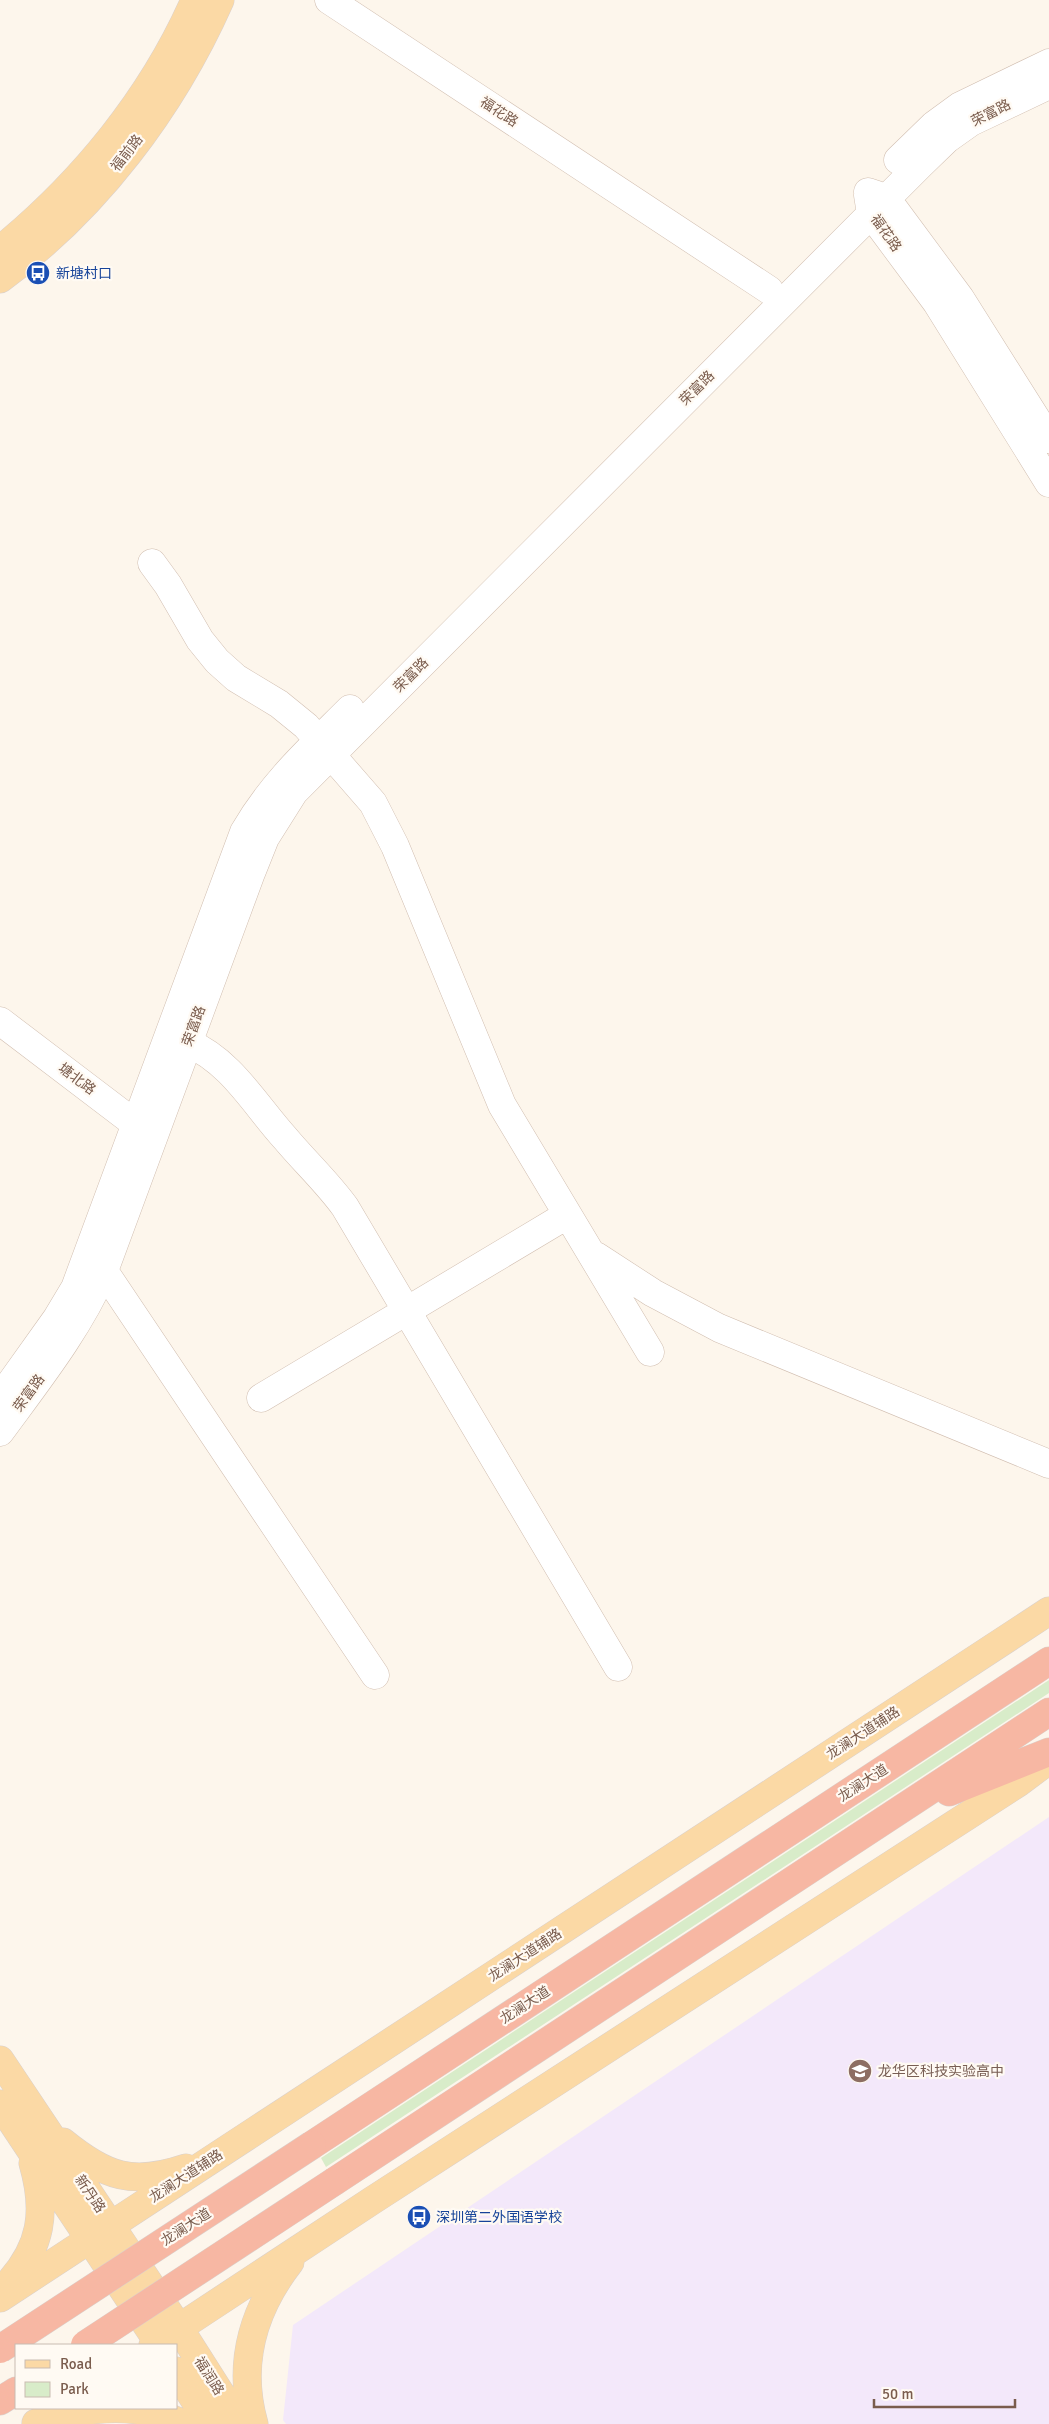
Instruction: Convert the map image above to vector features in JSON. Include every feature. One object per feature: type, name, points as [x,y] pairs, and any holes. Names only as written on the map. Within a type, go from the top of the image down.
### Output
[{"type":"highway","name":"龙澜大道","points":[[0,2349],[1049,1661]]},
{"type":"highway","points":[[87,2344],[1049,1712]]},
{"type":"highway","points":[[895,1814],[1049,1752]]},
{"type":"highway","points":[[0,2401],[15,2392]]},
{"type":"main road","name":"福前路","points":[[0,250],[51,205],[106,145],[153,79],[195,0]]},
{"type":"main road","name":"福前路","points":[[0,279],[67,221],[123,159],[172,91],[220,0]]},
{"type":"main road","name":"龙澜大道辅路","points":[[0,2298],[1049,1611]]},
{"type":"main road","points":[[162,2340],[315,2238],[1018,1783],[1049,1760]]},
{"type":"main road","name":"新丹路","points":[[0,2060],[30,2127],[100,2232],[162,2340]]},
{"type":"main road","name":"新丹路","points":[[0,2104],[30,2127]]},
{"type":"main road","points":[[30,2127],[77,2153],[95,2166],[114,2174],[135,2178],[176,2172],[214,2158]]},
{"type":"main road","points":[[0,2292],[20,2270],[35,2246],[40,2223],[41,2201],[37,2175],[31,2155],[30,2127]]},
{"type":"main road","points":[[254,2424],[248,2402],[246,2372],[249,2345],[258,2314],[274,2282],[291,2261],[315,2238]]},
{"type":"main road","name":"福润路","points":[[178,2357],[240,2424]]},
{"type":"main road","name":"福润路","points":[[178,2374],[210,2424]]},
{"type":"main road","points":[[35,2423],[57,2409]]},
{"type":"main road","points":[[35,2423],[58,2416],[103,2409]]},
{"type":"main road","points":[[128,2409],[148,2410],[183,2424]]},
{"type":"street","name":"福花路","points":[[329,0],[769,290]]},
{"type":"street","name":"荣富路","points":[[0,1432],[75,1329],[92,1300],[104,1270],[145,1131],[244,832],[261,803],[280,779],[326,747],[875,201],[934,125],[960,106],[1049,64]]},
{"type":"street","name":"荣富路","points":[[0,1398],[57,1318],[75,1288],[145,1131],[188,1043],[238,905],[265,838],[294,792],[326,747],[769,290],[947,139],[971,122],[1049,85]]},
{"type":"street","name":"福花路","points":[[875,201],[960,298],[1049,440]]},
{"type":"street","name":"福花路","points":[[875,201],[1049,484]]},
{"type":"street","points":[[152,563],[168,585],[200,640],[217,661],[236,678],[296,716],[326,747],[373,803],[385,824],[502,1106],[650,1352]]},
{"type":"street","name":"塘北路","points":[[0,1021],[145,1131]]},
{"type":"street","points":[[188,1043],[198,1047],[232,1074],[286,1140],[332,1188],[618,1667]]},
{"type":"street","points":[[261,1398],[567,1215]]},
{"type":"street","points":[[589,1251],[654,1293],[719,1328],[1049,1464]]},
{"type":"street","points":[[104,1270],[374,1675]]},
{"type":"shaded area","name":"龙华区科技实验高中","points":[[1049,1817],[1049,2424],[286,2424],[283,2420],[293,2325]]},
{"type":"green space","points":[[1049,1680],[1049,1693],[326,2167],[321,2158]]},
{"type":"place","name":"新塘村口","points":[[38,273]]},
{"type":"place","name":"龙华区科技实验高中","points":[[860,2071]]},
{"type":"place","name":"深圳第二外国语学校","points":[[419,2217]]}]
